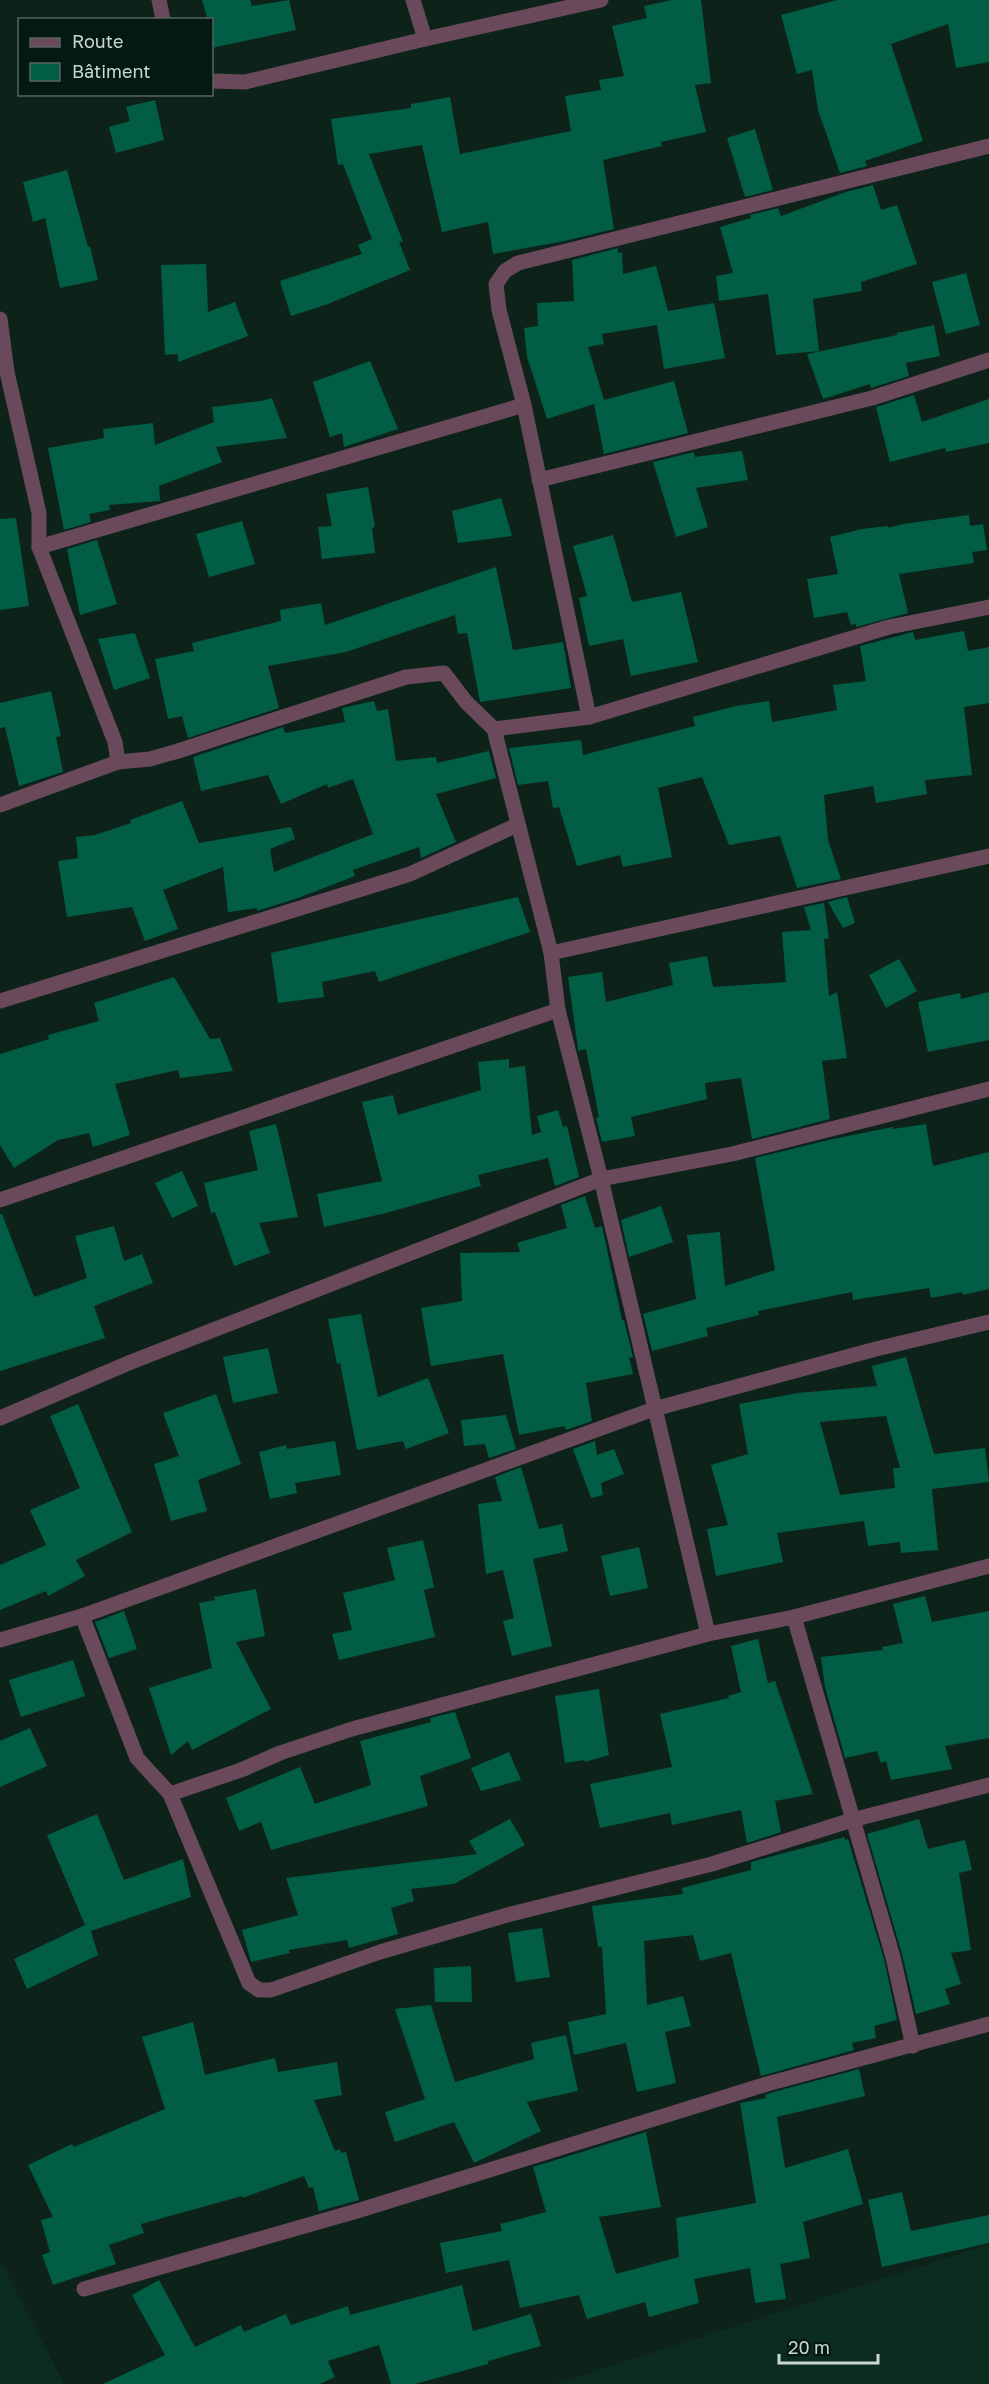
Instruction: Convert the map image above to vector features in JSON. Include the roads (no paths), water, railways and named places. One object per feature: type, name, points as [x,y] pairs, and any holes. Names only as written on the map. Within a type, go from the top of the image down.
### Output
[{"type":"street","points":[[159,0],[163,18]]},
{"type":"street","points":[[413,0],[425,39]]},
{"type":"street","points":[[213,81],[245,82],[601,0]]},
{"type":"street","points":[[589,717],[524,405],[499,310],[496,284],[505,271],[518,263],[989,146]]},
{"type":"street","points":[[0,320],[3,372],[39,513],[39,547],[115,742],[118,762]]},
{"type":"street","points":[[539,480],[872,398],[989,360]]},
{"type":"street","points":[[39,547],[524,405]]},
{"type":"street","points":[[494,729],[589,717],[889,627],[989,607]]},
{"type":"street","points":[[0,805],[118,762],[150,759],[178,751],[406,677],[444,673],[466,702],[494,729],[551,953],[558,1010],[601,1179],[708,1634]]},
{"type":"street","points":[[0,1002],[410,874],[517,825]]},
{"type":"street","points":[[551,953],[989,856]]},
{"type":"street","points":[[0,1200],[558,1010]]},
{"type":"street","points":[[0,1418],[131,1362],[601,1179],[732,1154],[989,1089]]},
{"type":"street","points":[[0,1640],[82,1616],[654,1408],[989,1322]]},
{"type":"street","points":[[170,1794],[352,1729],[708,1634],[794,1617],[989,1566]]},
{"type":"street","points":[[82,1616],[137,1758],[170,1794],[249,1983],[260,1990],[271,1990],[380,1952],[511,1914],[712,1864],[852,1820],[989,1785]]},
{"type":"street","points":[[794,1617],[893,1957],[913,2046]]},
{"type":"street","points":[[84,2289],[357,2211],[767,2084],[989,2024]]}]
